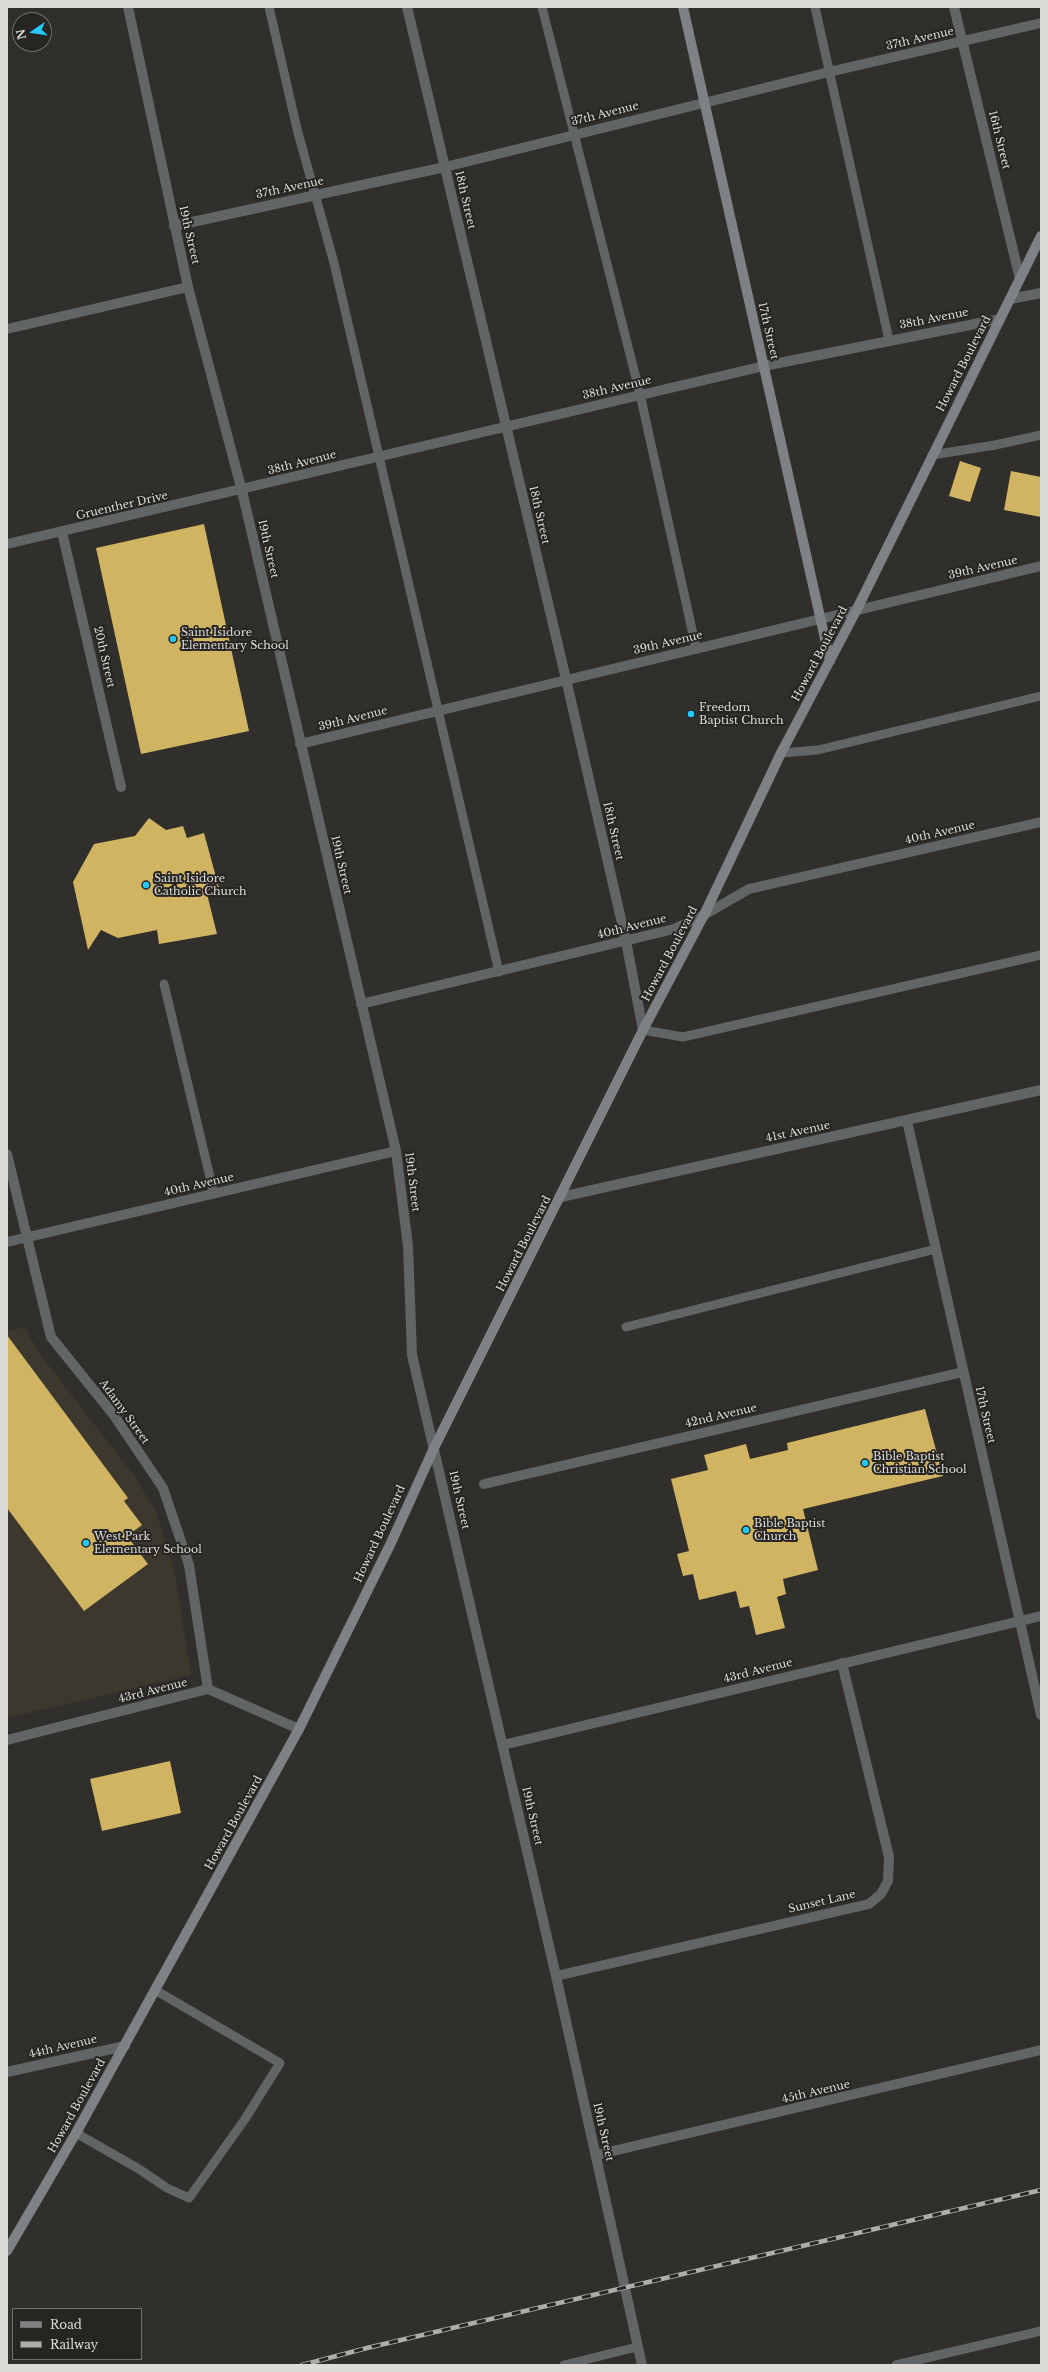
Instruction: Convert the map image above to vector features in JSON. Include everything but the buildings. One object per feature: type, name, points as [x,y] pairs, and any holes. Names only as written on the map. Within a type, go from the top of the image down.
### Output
[{"type":"main road","name":"17th Street","points":[[683,7],[830,661]]},
{"type":"main road","name":"Howard Boulevard","points":[[7,2251],[125,2046],[299,1729],[390,1545],[434,1448],[561,1197],[643,1030],[704,915],[781,753],[856,611],[1041,236]]},
{"type":"street","name":"19th Street","points":[[128,7],[188,287],[242,490],[396,1151],[408,1246],[412,1355],[556,1976],[642,2365]]},
{"type":"street","name":"18th Street","points":[[407,7],[566,679],[626,941],[643,1030]]},
{"type":"street","name":"16th Street","points":[[954,7],[1020,279]]},
{"type":"street","name":"37th Avenue","points":[[174,226],[445,166],[829,72],[1041,23]]},
{"type":"street","points":[[7,329],[188,287]]},
{"type":"street","points":[[1010,299],[1041,293]]},
{"type":"street","name":"38th Avenue","points":[[242,490],[640,394],[764,366],[1000,319]]},
{"type":"street","name":"Gruenther Drive","points":[[7,544],[242,490]]},
{"type":"street","name":"20th Street","points":[[62,532],[121,787]]},
{"type":"street","name":"39th Avenue","points":[[300,744],[1041,566]]},
{"type":"street","name":"40th Avenue","points":[[361,1004],[499,972],[674,928],[704,915],[749,889],[1041,822]]},
{"type":"street","name":"41st Avenue","points":[[561,1197],[1041,1090]]},
{"type":"street","name":"17th Street","points":[[907,1121],[1041,1715]]},
{"type":"street","name":"40th Avenue","points":[[7,1242],[396,1151]]},
{"type":"street","name":"Adamy Street","points":[[7,1154],[51,1337],[113,1414],[163,1488],[190,1565],[208,1689]]},
{"type":"street","name":"42nd Avenue","points":[[484,1484],[963,1372]]},
{"type":"street","name":"43rd Avenue","points":[[503,1745],[842,1662],[1041,1616]]},
{"type":"street","name":"Sunset Lane","points":[[556,1976],[868,1904],[881,1894],[888,1881],[889,1857],[842,1662]]},
{"type":"street","points":[[208,1689],[299,1729]]},
{"type":"street","name":"43rd Avenue","points":[[7,1740],[208,1689]]},
{"type":"street","name":"44th Avenue","points":[[7,2072],[125,2046]]},
{"type":"street","name":"45th Avenue","points":[[596,2155],[1041,2050]]},
{"type":"lane","points":[[269,7],[297,129],[334,263],[499,972]]},
{"type":"lane","points":[[542,7],[573,134],[603,241],[640,394],[696,648]]},
{"type":"lane","points":[[815,7],[889,340]]},
{"type":"lane","points":[[932,455],[994,445],[1041,435]]},
{"type":"lane","points":[[781,753],[818,750],[1041,696]]},
{"type":"lane","points":[[643,1030],[683,1037],[1041,955]]},
{"type":"lane","points":[[164,984],[214,1194]]},
{"type":"lane","points":[[626,1327],[936,1250]]},
{"type":"lane","points":[[76,2133],[139,2169],[167,2188],[189,2198],[245,2119],[280,2063],[155,1990]]},
{"type":"lane","points":[[896,2365],[1041,2331]]},
{"type":"lane","points":[[564,2365],[637,2347]]},
{"type":"shaded area","name":"West Park Elementary School","points":[[24,1327],[43,1358],[133,1474],[156,1511],[175,1574],[191,1675],[7,1718],[7,1331]]},
{"type":"railway","points":[[302,2365],[367,2348],[1041,2190]]},
{"type":"place","name":"Saint Isidore Elementary School","points":[[173,639]]},
{"type":"place","name":"Freedom Baptist Church","points":[[691,714]]},
{"type":"place","name":"Saint Isidore Catholic Church","points":[[146,885]]},
{"type":"place","name":"Bible Baptist Christian School","points":[[865,1463]]},
{"type":"place","name":"Bible Baptist Church","points":[[746,1530]]},
{"type":"place","name":"West Park Elementary School","points":[[86,1543]]}]
